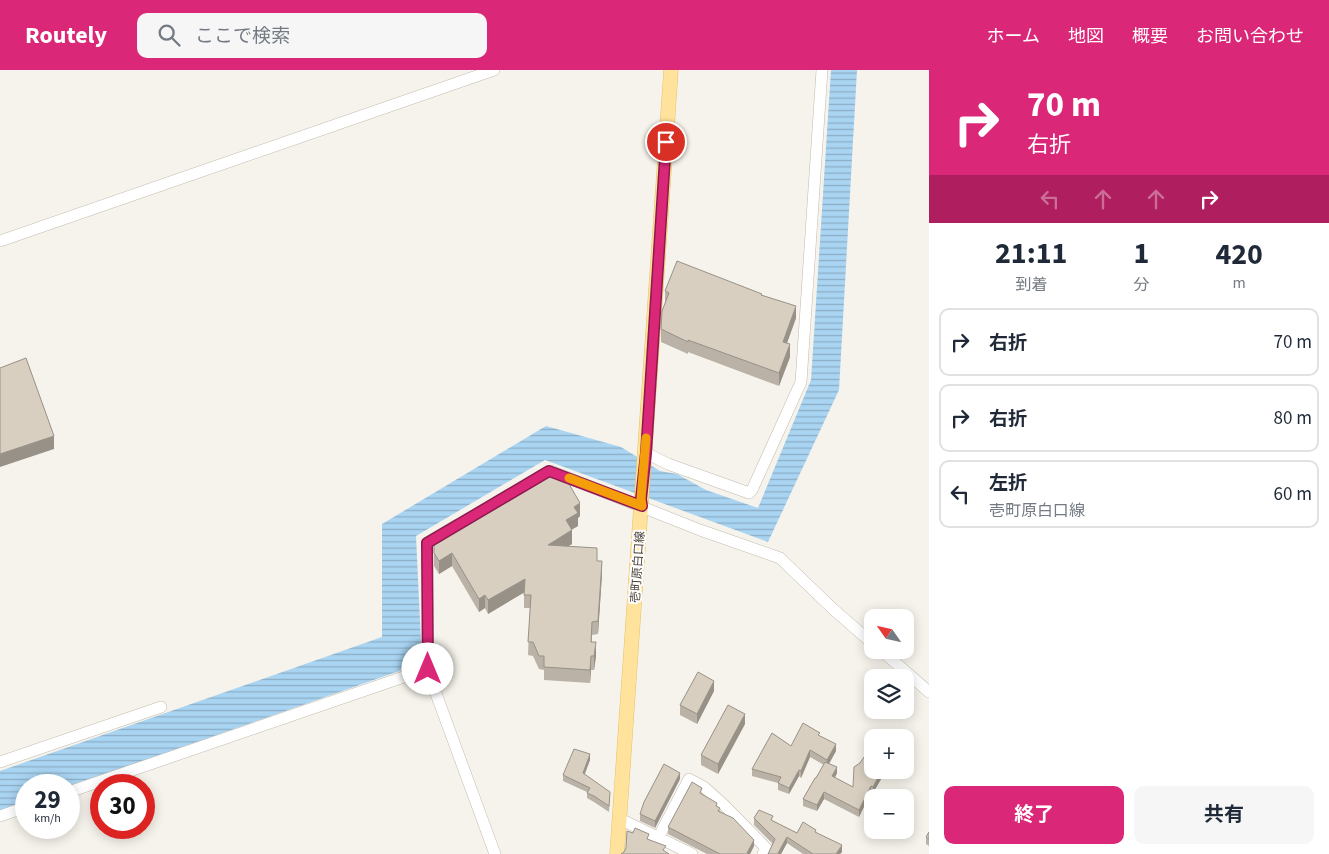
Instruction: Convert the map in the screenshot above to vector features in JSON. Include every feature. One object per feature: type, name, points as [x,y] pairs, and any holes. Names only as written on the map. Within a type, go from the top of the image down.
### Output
[{"type":"main road","name":"壱町原白口線","points":[[617,854],[671,70]]},
{"type":"street","points":[[0,241],[494,70]]},
{"type":"street","points":[[645,457],[749,493],[752,490],[801,382],[822,70]]},
{"type":"street","points":[[541,476],[549,471],[642,503],[700,530],[780,558],[864,636]]},
{"type":"street","points":[[468,519],[427,543],[428,669],[495,854]]},
{"type":"street","points":[[891,659],[929,692]]},
{"type":"street","points":[[80,788],[428,669]]},
{"type":"street","points":[[0,762],[161,707]]},
{"type":"street","points":[[658,838],[689,779],[704,787],[724,805],[766,848],[763,854]]},
{"type":"street","points":[[0,816],[15,811]]},
{"type":"street","points":[[620,819],[692,854]]},
{"type":"water","points":[[831,70],[857,70],[839,390],[768,542],[545,460],[416,536],[422,663],[106,774],[90,774],[90,780],[80,783],[80,774],[15,774],[15,806],[0,811],[0,771],[382,637],[382,524],[546,426],[621,447],[660,471],[677,474],[706,490],[758,508],[811,380]]},
{"type":"building","points":[[677,261],[761,295],[796,306],[783,342],[790,344],[779,373],[688,340],[688,342],[661,329],[662,311],[669,293],[665,291]]},
{"type":"building","points":[[26,358],[54,436],[0,454],[0,368]]},
{"type":"building","points":[[550,466],[552,470],[555,468],[561,470],[580,503],[574,507],[578,513],[566,520],[572,530],[548,545],[597,548],[597,561],[602,561],[598,621],[592,622],[591,642],[596,642],[594,656],[591,656],[590,670],[544,667],[544,656],[539,656],[533,642],[528,642],[531,595],[524,595],[525,579],[488,600],[485,595],[479,599],[452,553],[439,561],[434,553],[434,545],[443,540],[442,537],[448,533],[444,528]]},
{"type":"building","points":[[698,672],[714,681],[697,714],[680,705]]},
{"type":"building","points":[[728,705],[745,714],[718,764],[701,755]]},
{"type":"building","points":[[803,723],[820,733],[818,735],[836,744],[827,760],[810,750],[801,771],[799,770],[789,788],[778,783],[781,777],[752,769],[772,733],[791,746]]},
{"type":"building","points":[[574,749],[590,754],[583,773],[610,792],[609,806],[587,793],[590,788],[563,775]]},
{"type":"building","points":[[864,757],[864,779],[877,779],[873,787],[864,789],[864,800],[859,810],[824,792],[817,805],[803,799],[825,762],[837,767],[832,776],[853,787],[854,767]]},
{"type":"building","points":[[664,764],[680,773],[655,821],[640,814],[644,802]]},
{"type":"building","points":[[692,782],[702,788],[700,793],[717,803],[716,806],[720,808],[718,811],[733,818],[754,840],[747,853],[750,854],[720,854],[668,827]]},
{"type":"building","points":[[759,810],[773,816],[771,820],[797,833],[803,822],[816,830],[815,832],[842,845],[836,854],[813,854],[787,837],[778,853],[780,854],[768,854],[775,839],[754,818]]},
{"type":"building","points":[[635,828],[649,834],[647,839],[666,846],[663,850],[669,854],[621,854],[626,848],[627,831],[633,833]]},
{"type":"slow traffic","points":[[569,478],[642,506],[646,438]]},
{"type":"route","points":[[428,669],[427,543],[549,471],[642,506],[666,142]]}]
